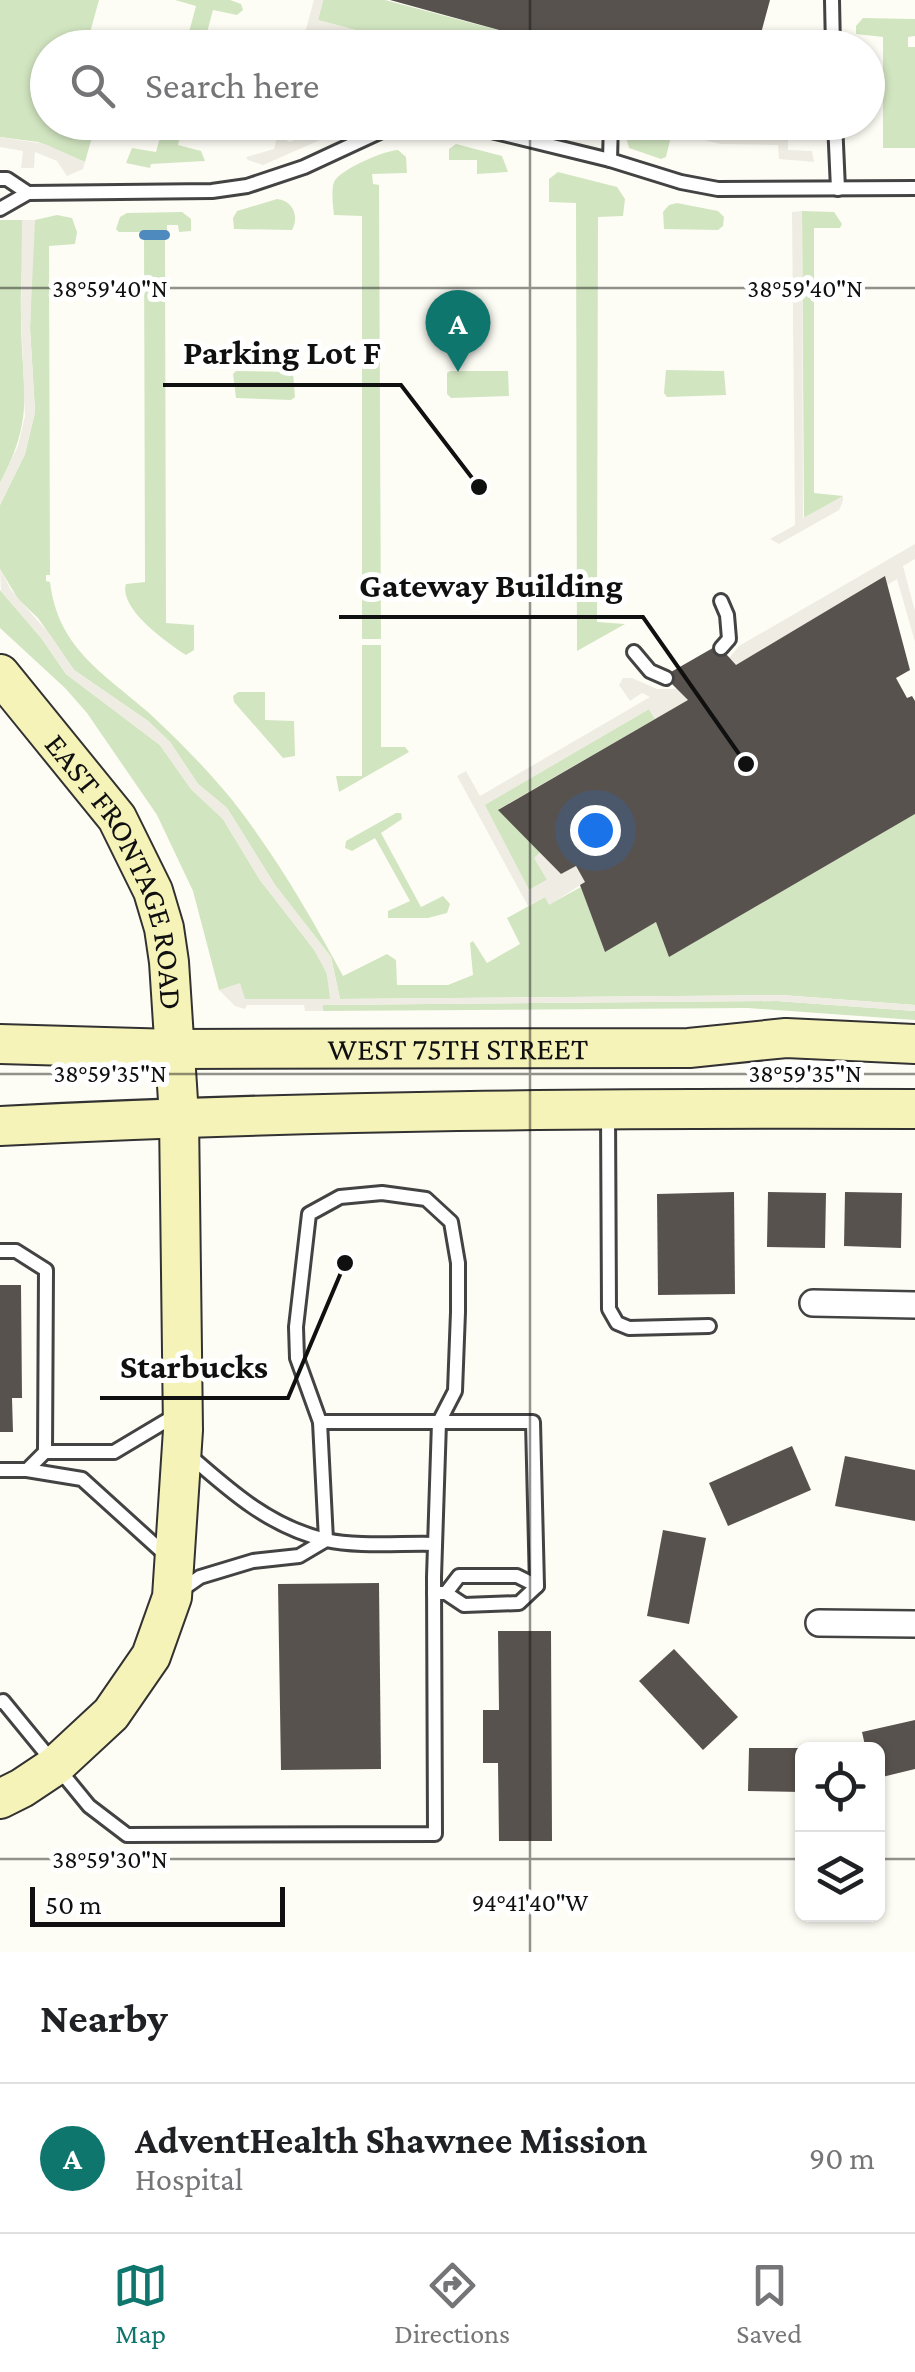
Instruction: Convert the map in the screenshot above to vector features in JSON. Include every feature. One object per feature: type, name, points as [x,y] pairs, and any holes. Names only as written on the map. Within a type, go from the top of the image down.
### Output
[{"type":"main road","name":"EAST FRONTAGE ROAD","points":[[0,674],[103,796],[154,891],[164,928],[178,1116],[182,1411],[174,1580],[151,1656],[110,1714],[54,1766],[0,1799]]},
{"type":"main road","name":"WEST 75TH STREET","points":[[0,1044],[174,1049],[689,1048],[786,1038],[915,1044]]},
{"type":"main road","name":"WEST 75TH STREET","points":[[0,1126],[178,1116],[608,1108],[915,1109]]},
{"type":"street","points":[[812,1303],[915,1305]]},
{"type":"street","points":[[819,1623],[915,1624]]},
{"type":"lane","points":[[832,0],[833,30]]},
{"type":"lane","points":[[0,210],[28,193],[212,191],[248,186],[304,167],[362,140]]},
{"type":"lane","points":[[536,140],[680,182],[718,188],[915,188]]},
{"type":"lane","points":[[610,140],[610,160]]},
{"type":"lane","points":[[836,140],[838,188]]},
{"type":"lane","points":[[0,179],[7,179],[28,193]]},
{"type":"lane","points":[[721,601],[727,615],[729,640],[721,648]]},
{"type":"lane","points":[[634,652],[650,671],[666,678]]},
{"type":"lane","points":[[608,1108],[608,1309],[617,1323],[629,1328],[709,1326]]},
{"type":"lane","points":[[0,1702],[88,1806],[127,1835],[435,1834],[439,1422],[456,1391],[458,1263],[452,1222],[426,1199],[382,1193],[340,1196],[309,1214],[296,1327],[297,1358],[320,1422],[326,1540]]},
{"type":"lane","points":[[0,1252],[16,1251],[46,1270],[45,1452],[27,1470]]},
{"type":"lane","points":[[45,1452],[114,1452],[182,1411]]},
{"type":"lane","points":[[320,1422],[533,1422],[536,1586],[520,1603],[464,1604],[440,1592]]},
{"type":"lane","points":[[182,1450],[237,1498],[270,1520],[326,1540],[435,1544]]},
{"type":"lane","points":[[0,1470],[82,1479],[174,1580],[200,1577],[253,1561],[299,1556],[326,1540]]},
{"type":"lane","points":[[440,1592],[459,1576],[517,1576],[536,1586]]},
{"type":"green space","points":[[0,0],[99,0],[91,30],[30,30],[30,140],[91,140],[85,162],[38,142],[0,137]]},
{"type":"green space","points":[[175,0],[230,0],[241,4],[243,10],[237,15],[213,10],[208,30],[190,30],[196,6]]},
{"type":"green space","points":[[323,0],[385,0],[498,30],[355,30],[318,20]]},
{"type":"green space","points":[[863,18],[915,19],[915,36],[908,37],[908,47],[915,47],[915,148],[883,148],[885,30],[856,30]]},
{"type":"green space","points":[[159,140],[179,140],[178,145],[201,151],[205,161],[151,164],[150,168],[126,163],[132,148],[156,152]]},
{"type":"green space","points":[[627,140],[670,140],[666,157],[661,159],[629,148]]},
{"type":"green space","points":[[456,144],[502,156],[508,172],[477,174],[477,160],[449,160],[449,149]]},
{"type":"green space","points":[[398,150],[406,157],[407,173],[372,174],[373,184],[379,185],[381,639],[362,639],[362,216],[334,215],[333,190],[338,177],[353,167]]},
{"type":"green space","points":[[558,172],[617,187],[625,199],[623,216],[598,217],[597,622],[625,624],[577,651],[576,203],[549,202],[549,179]]},
{"type":"green space","points":[[277,199],[293,210],[292,230],[234,229],[237,211]]},
{"type":"green space","points":[[677,203],[718,211],[724,217],[723,226],[718,230],[664,229],[663,212]]},
{"type":"green space","points":[[802,211],[834,212],[842,224],[840,228],[814,228],[814,493],[843,496],[804,519]]},
{"type":"green space","points":[[182,212],[191,219],[191,231],[179,232],[178,225],[167,225],[167,232],[116,229],[120,217],[127,213]]},
{"type":"green space","points":[[57,215],[72,218],[77,232],[75,244],[49,246],[50,575],[46,575],[46,581],[50,582],[62,625],[85,657],[170,733],[233,801],[292,886],[343,976],[387,954],[396,960],[397,985],[448,985],[473,975],[470,943],[473,941],[487,963],[520,944],[507,918],[545,897],[550,904],[581,887],[605,951],[656,922],[670,956],[915,814],[915,1005],[781,995],[340,999],[331,957],[275,885],[227,808],[198,784],[170,742],[148,721],[74,670],[38,618],[18,599],[0,569],[0,505],[25,454],[35,412],[30,328],[33,230],[35,220]]},
{"type":"green space","points":[[0,220],[22,220],[24,229],[24,401],[19,438],[0,483]]},
{"type":"green space","points":[[144,238],[165,238],[166,623],[194,625],[194,650],[186,655],[136,614],[126,593],[126,584],[145,582]]},
{"type":"green space","points":[[666,370],[724,371],[726,395],[667,397]]},
{"type":"green space","points":[[236,371],[293,372],[295,397],[236,398]]},
{"type":"green space","points":[[450,371],[508,371],[509,396],[451,398],[447,394]]},
{"type":"green space","points":[[0,590],[66,674],[160,745],[191,789],[223,819],[260,880],[319,956],[331,999],[245,999],[229,989],[219,990],[193,891],[157,815],[87,713],[0,628]]},
{"type":"green space","points":[[362,645],[381,645],[381,747],[405,747],[409,752],[339,792],[336,776],[362,776]]},
{"type":"green space","points":[[238,692],[265,692],[265,720],[294,721],[295,756],[283,758],[234,702],[233,696]]},
{"type":"green space","points":[[649,709],[655,719],[499,809],[540,852],[547,880],[529,890],[484,805]]},
{"type":"green space","points":[[401,813],[402,819],[381,833],[421,907],[443,896],[450,904],[447,913],[428,918],[388,918],[388,911],[410,901],[375,838],[352,851],[345,848],[346,841]]},
{"type":"green space","points":[[777,1001],[915,1011],[915,1020],[748,1008],[323,1011],[322,1005]]},
{"type":"shaded area","points":[[314,0],[323,0],[318,20],[355,30],[316,30],[306,30]]},
{"type":"shaded area","points":[[0,137],[45,144],[85,162],[83,169],[67,176],[57,161],[35,152],[34,168],[21,168],[23,151],[0,147]]},
{"type":"shaded area","points":[[276,140],[320,140],[263,165],[246,157],[274,149]]},
{"type":"shaded area","points":[[704,140],[788,140],[788,150],[812,151],[814,162],[779,159],[778,145]]},
{"type":"shaded area","points":[[802,211],[803,518],[843,496],[843,501],[839,510],[779,544],[770,539],[795,525],[792,212]]},
{"type":"shaded area","points":[[22,220],[35,220],[30,328],[35,412],[25,454],[0,505],[0,483],[18,446],[25,416]]},
{"type":"shaded area","points":[[915,544],[915,559],[903,566],[915,611],[915,642],[897,579],[700,701],[655,719],[649,709],[485,805],[529,890],[547,880],[534,858],[540,852],[561,874],[576,866],[585,882],[549,905],[545,897],[528,906],[457,776],[466,771],[480,796],[650,697],[642,693],[630,701],[619,685],[623,678],[657,689],[675,689],[729,658],[739,646]]},
{"type":"shaded area","points":[[0,569],[11,590],[74,670],[148,721],[170,742],[198,784],[227,808],[275,885],[331,957],[340,999],[781,995],[915,1005],[915,1011],[777,1001],[323,1005],[322,1011],[305,1011],[304,1005],[247,1005],[245,1009],[235,1006],[219,990],[240,983],[245,999],[330,999],[327,974],[313,948],[260,880],[223,819],[191,789],[160,745],[66,674],[1,591]]},
{"type":"building","points":[[390,0],[770,0],[762,30],[499,30]]},
{"type":"building","points":[[885,576],[910,670],[896,678],[907,698],[912,696],[915,701],[915,814],[669,957],[656,922],[605,952],[580,885],[585,882],[576,866],[561,874],[498,810],[688,700],[664,676],[718,645],[736,665]]},
{"type":"building","points":[[734,1192],[735,1294],[658,1295],[657,1194]]},
{"type":"building","points":[[768,1192],[826,1193],[825,1248],[767,1247]]},
{"type":"building","points":[[845,1192],[902,1193],[901,1248],[844,1246]]},
{"type":"building","points":[[0,1285],[21,1285],[22,1398],[12,1398],[13,1432],[0,1432]]},
{"type":"building","points":[[792,1446],[811,1490],[728,1526],[709,1483]]},
{"type":"building","points":[[845,1456],[915,1470],[915,1521],[835,1506]]},
{"type":"building","points":[[663,1530],[706,1538],[689,1624],[647,1616]]},
{"type":"building","points":[[379,1583],[381,1769],[281,1770],[278,1584]]},
{"type":"building","points":[[498,1631],[551,1631],[552,1841],[499,1841],[498,1763],[483,1763],[483,1710],[499,1710]]},
{"type":"building","points":[[674,1649],[738,1717],[703,1750],[639,1681]]},
{"type":"building","points":[[915,1720],[915,1769],[885,1776],[885,1742],[864,1742],[862,1732]]},
{"type":"building","points":[[749,1748],[795,1748],[795,1792],[748,1791]]},
{"type":"waterway","points":[[144,235],[165,235]]},
{"type":"place","name":"AdventHealth Shawnee Mission","points":[[458,372]]},
{"type":"place","name":"Parking Lot F","points":[[479,487]]},
{"type":"place","name":"Gateway Building","points":[[746,764]]},
{"type":"place","name":"Starbucks","points":[[345,1263]]}]
